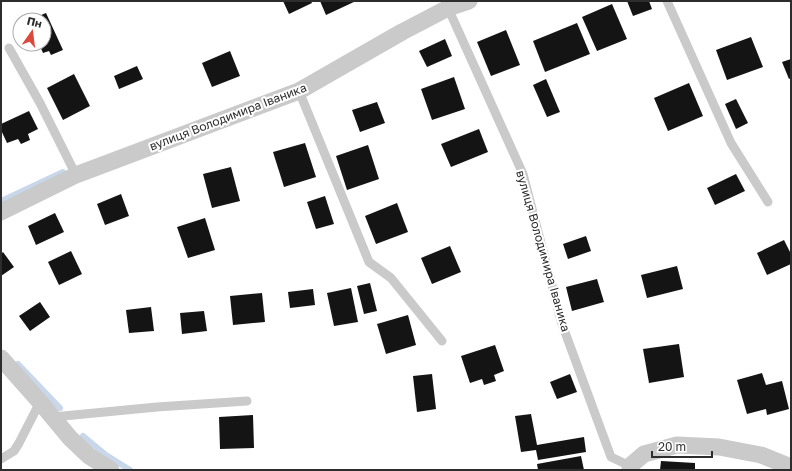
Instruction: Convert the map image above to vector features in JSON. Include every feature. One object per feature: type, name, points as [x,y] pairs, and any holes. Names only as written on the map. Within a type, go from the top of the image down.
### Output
[{"type":"street","name":"вулиця Володимира Іваника","points":[[1,212],[76,175],[299,91],[395,36],[448,8],[469,1]]},
{"type":"street","points":[[1,358],[70,438],[84,452],[110,470]]},
{"type":"street","points":[[630,468],[644,454],[677,445],[719,447],[761,455],[791,467]]},
{"type":"lane","points":[[667,1],[731,142],[768,202]]},
{"type":"lane","name":"вулиця Володимира Іваника","points":[[448,8],[522,174],[562,324],[611,457],[630,468]]},
{"type":"lane","points":[[9,48],[40,103],[76,175]]},
{"type":"lane","points":[[299,91],[369,262],[391,278],[442,341]]},
{"type":"lane","points":[[53,417],[157,407],[247,401]]},
{"type":"lane","points":[[1,459],[14,451],[19,444],[40,402]]},
{"type":"building","points":[[283,1],[311,1],[312,3],[289,14]]},
{"type":"building","points":[[320,1],[356,1],[326,15]]},
{"type":"building","points":[[627,1],[649,1],[652,9],[633,16]]},
{"type":"building","points":[[612,4],[627,39],[597,51],[582,17]]},
{"type":"building","points":[[577,23],[590,54],[545,72],[533,41]]},
{"type":"building","points":[[52,26],[63,50],[51,55],[50,52],[52,52]]},
{"type":"building","points":[[506,30],[520,65],[491,76],[477,42]]},
{"type":"building","points":[[751,37],[763,67],[727,80],[716,50]]},
{"type":"building","points":[[445,39],[452,56],[427,67],[419,51]]},
{"type":"building","points":[[230,51],[240,76],[212,87],[202,63]]},
{"type":"building","points":[[791,59],[791,78],[789,79],[782,62]]},
{"type":"building","points":[[137,66],[143,79],[119,89],[114,76]]},
{"type":"building","points":[[74,74],[90,106],[63,120],[47,88]]},
{"type":"building","points":[[454,77],[465,109],[432,120],[421,89]]},
{"type":"building","points":[[546,79],[560,112],[547,117],[533,85]]},
{"type":"building","points":[[689,83],[703,116],[668,131],[654,98]]},
{"type":"building","points":[[736,99],[748,123],[736,129],[725,104]]},
{"type":"building","points":[[377,102],[385,123],[360,132],[352,110]]},
{"type":"building","points":[[29,111],[38,129],[28,134],[30,140],[21,144],[18,139],[7,143],[1,130],[1,124]]},
{"type":"building","points":[[479,129],[488,152],[451,167],[441,144]]},
{"type":"building","points":[[305,143],[316,177],[284,187],[273,152]]},
{"type":"building","points":[[368,145],[379,179],[347,190],[336,156]]},
{"type":"building","points":[[231,167],[240,201],[212,208],[203,174]]},
{"type":"building","points":[[736,174],[745,191],[715,205],[707,188]]},
{"type":"building","points":[[121,194],[129,216],[105,225],[97,204]]},
{"type":"building","points":[[325,196],[334,224],[316,229],[307,202]]},
{"type":"building","points":[[397,203],[408,232],[376,244],[365,216]]},
{"type":"building","points":[[55,213],[64,232],[36,245],[28,226]]},
{"type":"building","points":[[205,218],[215,250],[188,258],[177,227]]},
{"type":"building","points":[[586,236],[591,251],[568,259],[563,244]]},
{"type":"building","points":[[784,240],[791,254],[791,264],[767,275],[757,253]]},
{"type":"building","points":[[450,246],[461,272],[432,284],[421,258]]},
{"type":"building","points":[[71,251],[82,274],[59,285],[48,262]]},
{"type":"building","points":[[3,252],[14,267],[1,276],[1,254]]},
{"type":"building","points":[[677,266],[683,289],[647,298],[641,275]]},
{"type":"building","points":[[597,279],[604,302],[572,311],[566,287]]},
{"type":"building","points":[[370,283],[377,311],[364,314],[357,286]]},
{"type":"building","points":[[351,288],[358,322],[334,326],[327,293]]},
{"type":"building","points":[[313,289],[315,305],[290,308],[288,292]]},
{"type":"building","points":[[262,293],[265,322],[233,325],[230,296]]},
{"type":"building","points":[[40,302],[50,317],[30,331],[19,316]]},
{"type":"building","points":[[151,307],[154,331],[129,333],[126,310]]},
{"type":"building","points":[[204,311],[207,331],[182,334],[180,313]]},
{"type":"building","points":[[408,315],[416,345],[386,354],[377,324]]},
{"type":"building","points":[[679,344],[684,377],[649,383],[643,349]]},
{"type":"building","points":[[495,345],[504,371],[494,375],[496,381],[484,385],[482,379],[470,383],[461,356]]},
{"type":"building","points":[[762,373],[766,385],[782,381],[789,409],[767,415],[766,409],[747,414],[737,380]]},
{"type":"building","points":[[432,374],[436,409],[417,412],[413,376]]},
{"type":"building","points":[[570,374],[577,392],[557,399],[550,382]]},
{"type":"building","points":[[531,414],[537,445],[584,437],[586,452],[538,460],[536,450],[521,452],[515,416]]},
{"type":"building","points":[[253,415],[254,448],[220,449],[219,417]]},
{"type":"building","points":[[581,456],[584,470],[538,470],[537,464]]},
{"type":"building","points":[[661,461],[695,463],[695,470],[660,470]]},
{"type":"waterway","points":[[1,201],[63,172]]},
{"type":"waterway","points":[[18,364],[60,408]]},
{"type":"waterway","points":[[83,436],[106,455],[130,470]]}]
